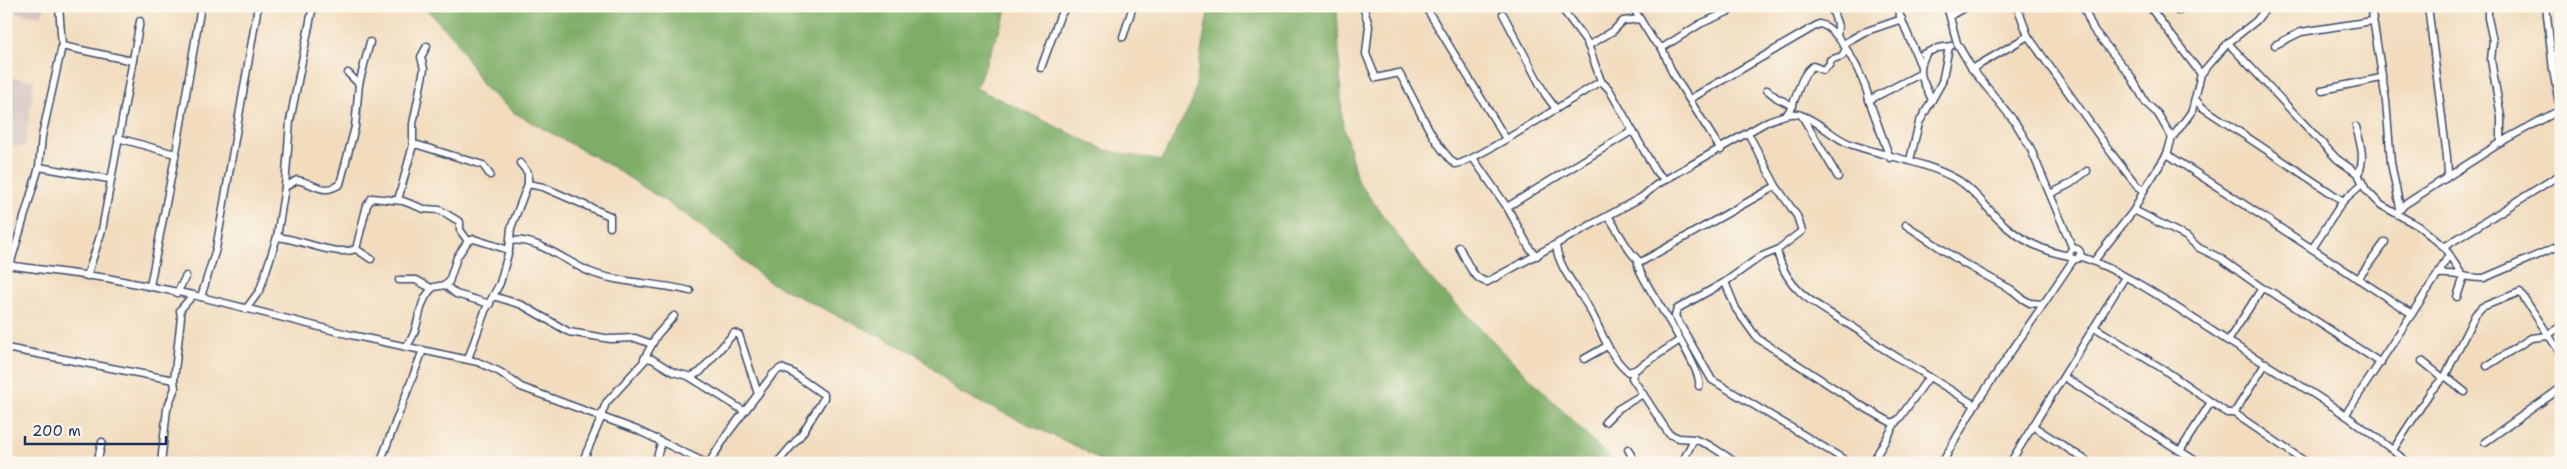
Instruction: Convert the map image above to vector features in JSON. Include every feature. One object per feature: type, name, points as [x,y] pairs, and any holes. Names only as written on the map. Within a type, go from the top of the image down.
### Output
[{"type":"street","points":[[59,6],[62,46],[42,136],[39,167],[8,265],[150,286],[405,347],[468,359],[500,372],[521,387],[602,416],[670,444],[708,463],[713,453],[744,411],[773,374],[781,368],[820,391],[824,398],[801,435],[777,463]]},
{"type":"street","points":[[150,286],[201,6]]},
{"type":"street","points":[[201,297],[216,249],[258,6]]},
{"type":"street","points":[[246,309],[260,290],[277,238],[286,187],[290,121],[313,6]]},
{"type":"street","points":[[1041,68],[1060,16],[1067,6]]},
{"type":"street","points":[[1123,37],[1133,6]]},
{"type":"street","points":[[1363,6],[1369,26],[1366,54],[1376,78],[1399,73],[1420,108],[1429,131],[1451,161],[1459,165],[1601,81]]},
{"type":"street","points":[[1425,6],[1506,138]]},
{"type":"street","points":[[1560,6],[1588,46],[1601,81],[1608,89],[1655,170],[1665,180]]},
{"type":"street","points":[[1632,6],[1653,40],[1662,48],[1672,72],[1690,99],[1707,131],[1721,150]]},
{"type":"street","points":[[1662,48],[1700,24],[1741,6]]},
{"type":"street","points":[[1831,6],[1838,26],[1837,36]]},
{"type":"street","points":[[1896,6],[1914,54],[1920,64],[1920,74],[1932,100]]},
{"type":"street","points":[[1942,463],[1975,405],[2078,250],[2073,249],[2030,147],[2015,122],[1972,69],[1958,43],[1947,6]]},
{"type":"street","points":[[1950,16],[1967,6]]},
{"type":"street","points":[[2017,6],[2028,36],[2112,154],[2138,187],[2144,190]]},
{"type":"street","points":[[2083,6],[2093,29],[2130,75],[2146,103],[2158,114],[2172,138]]},
{"type":"street","points":[[2149,6],[2201,74]]},
{"type":"street","points":[[2094,261],[2134,210],[2144,190],[2167,154],[2172,138],[2188,118],[2201,74],[2228,43],[2256,21],[2268,6]]},
{"type":"street","points":[[2371,6],[2386,101],[2391,163],[2399,211]]},
{"type":"street","points":[[2428,6],[2448,157],[2448,173],[2445,179]]},
{"type":"street","points":[[2488,6],[2488,18],[2493,42],[2491,60],[2504,139]]},
{"type":"street","points":[[2399,211],[2504,139],[2560,112],[2546,6]]},
{"type":"street","points":[[1503,14],[1545,94],[1556,109]]},
{"type":"street","points":[[1588,46],[1613,31],[1623,21],[1640,19]]},
{"type":"street","points":[[1787,114],[1794,104],[1799,87],[1809,69],[1813,66],[1823,70],[1830,64],[1830,60],[1842,56],[1846,46],[1864,32],[1902,19]]},
{"type":"street","points":[[87,276],[102,230],[109,179],[140,21]]},
{"type":"street","points":[[2275,45],[2301,32],[2372,21]]},
{"type":"street","points":[[1690,99],[1816,24],[1827,26],[1846,46],[1863,80],[1890,158]]},
{"type":"street","points":[[1972,69],[2028,36]]},
{"type":"street","points":[[286,187],[297,180],[325,190],[330,190],[340,184],[355,127],[359,84],[370,42]]},
{"type":"street","points":[[1914,54],[1926,54],[1938,48],[1949,47],[1958,43]]},
{"type":"street","points":[[2228,43],[2337,159],[2358,174],[2362,184],[2381,205],[2399,211],[2444,247],[2463,275],[2457,297]]},
{"type":"street","points":[[62,46],[133,61]]},
{"type":"street","points":[[398,200],[413,145],[413,124],[424,69],[421,57],[427,46]]},
{"type":"street","points":[[1910,160],[1919,123],[1942,82],[1949,47]]},
{"type":"street","points":[[1920,64],[1926,54]]},
{"type":"street","points":[[2552,55],[2561,55]]},
{"type":"street","points":[[348,73],[359,84]]},
{"type":"street","points":[[1869,100],[1920,74]]},
{"type":"street","points":[[2322,90],[2381,78]]},
{"type":"street","points":[[1766,90],[1776,98],[1794,104],[1838,177]]},
{"type":"street","points":[[2195,99],[2202,107],[2343,201]]},
{"type":"street","points":[[1460,247],[1478,279],[1487,282],[1556,246],[1642,197],[1665,180],[1721,150],[1768,121],[1787,114],[1801,115],[1842,140],[1890,158],[1910,160],[1960,181],[2001,222],[2017,234],[2038,247],[2094,261],[2125,277],[2346,414],[2408,463]]},
{"type":"street","points":[[2356,127],[2362,148],[2362,162],[2358,174]]},
{"type":"street","points":[[1811,133],[1821,128]]},
{"type":"street","points":[[1506,207],[1632,131]]},
{"type":"street","points":[[1748,133],[1776,186],[1797,216],[1802,231],[1777,250],[1760,257],[1725,282],[1675,312],[1712,380],[1846,460]]},
{"type":"street","points":[[118,138],[175,154]]},
{"type":"street","points":[[413,145],[483,165],[490,175]]},
{"type":"street","points":[[2167,154],[2412,314]]},
{"type":"street","points":[[1472,158],[1506,207],[1530,249],[1537,256]]},
{"type":"street","points":[[468,359],[500,283],[509,250],[511,228],[528,184],[528,173],[520,163]]},
{"type":"street","points":[[39,167],[109,179]]},
{"type":"street","points":[[2050,194],[2070,184],[2087,171]]},
{"type":"street","points":[[2444,247],[2559,176]]},
{"type":"street","points":[[528,184],[543,187],[610,216],[610,227]]},
{"type":"street","points":[[2312,249],[2343,201],[2362,184]]},
{"type":"street","points":[[1638,261],[1647,261],[1776,186]]},
{"type":"street","points":[[356,250],[369,200],[372,198],[398,200],[452,215],[460,222],[460,230],[468,241]]},
{"type":"street","points":[[2134,210],[2187,237],[2199,248],[2220,258],[2262,288],[2273,293],[2381,362]]},
{"type":"street","points":[[1608,216],[1619,230],[1634,258],[1638,261],[1645,279],[1700,378],[1699,386]]},
{"type":"street","points":[[1906,225],[1963,264],[2005,286],[2023,299],[2030,303],[2043,304]]},
{"type":"street","points":[[277,238],[291,238],[343,252],[356,250],[371,259]]},
{"type":"street","points":[[399,280],[416,280],[432,288],[445,286],[449,282],[457,257],[468,241],[474,239],[509,250]]},
{"type":"street","points":[[510,242],[522,241],[546,250],[588,272],[690,291]]},
{"type":"street","points":[[2358,279],[2386,242]]},
{"type":"street","points":[[2438,274],[2484,278],[2561,245]]},
{"type":"street","points":[[1556,246],[1562,264],[1590,310],[1608,346],[1630,375],[1669,434],[1679,438],[1694,439],[1718,449],[1737,463]]},
{"type":"street","points":[[1777,250],[1786,277],[1807,300],[1869,336],[1880,346],[1975,405]]},
{"type":"street","points":[[2346,414],[2438,274],[2449,254]]},
{"type":"street","points":[[177,293],[186,276]]},
{"type":"street","points":[[2010,463],[2125,277]]},
{"type":"street","points":[[1725,282],[1736,309],[1757,338],[1863,407],[1892,423],[1896,422]]},
{"type":"street","points":[[445,286],[456,294],[490,304]]},
{"type":"street","points":[[405,347],[411,339],[421,304],[432,288]]},
{"type":"street","points":[[2228,341],[2262,288]]},
{"type":"street","points":[[2393,450],[2431,391],[2444,377],[2478,310],[2520,292],[2551,336],[2561,354]]},
{"type":"street","points":[[161,463],[167,409],[175,388],[174,380],[181,317],[180,310],[193,295]]},
{"type":"street","points":[[493,296],[522,305],[568,332],[618,339],[635,338],[652,344]]},
{"type":"street","points":[[582,463],[606,403],[644,359],[652,344],[674,316]]},
{"type":"street","points":[[2487,366],[2531,338],[2551,336],[2561,326]]},
{"type":"street","points":[[2094,328],[2163,369],[2227,413],[2234,413],[2307,463]]},
{"type":"street","points":[[690,377],[700,372],[734,333],[739,335],[742,340],[745,357],[758,394]]},
{"type":"street","points":[[1630,375],[1680,340]]},
{"type":"street","points":[[1584,359],[1608,346]]},
{"type":"street","points":[[6,348],[174,380]]},
{"type":"street","points":[[380,463],[423,350]]},
{"type":"street","points":[[644,359],[652,359],[674,372],[690,377],[744,411]]},
{"type":"street","points":[[2422,361],[2465,392]]},
{"type":"street","points":[[2234,413],[2266,363]]},
{"type":"street","points":[[1875,458],[1896,422],[1929,377]]},
{"type":"street","points":[[2064,377],[2199,463]]},
{"type":"street","points":[[2484,442],[2561,388]]},
{"type":"street","points":[[1604,422],[1618,408],[1643,394]]},
{"type":"street","points":[[2180,451],[2211,402]]},
{"type":"street","points":[[2033,426],[2090,463]]},
{"type":"street","points":[[655,463],[661,444],[657,439]]},
{"type":"street","points":[[1682,463],[1694,439]]},
{"type":"street","points":[[96,463],[102,442]]},
{"type":"street","points":[[660,450],[670,444]]},
{"type":"street","points":[[1628,450],[1635,463]]},
{"type":"shaded area","points":[[6,6],[44,6],[42,16],[6,12]]},
{"type":"shaded area","points":[[6,77],[34,80],[25,147],[6,146]]},
{"type":"green space","points":[[423,6],[1009,6],[976,88],[1105,150],[1161,161],[1193,100],[1209,6],[1337,6],[1342,119],[1357,180],[1426,274],[1615,463],[1105,463],[1078,447],[960,393],[916,354],[769,282],[691,218],[611,166],[513,112],[483,86],[456,40]]}]
